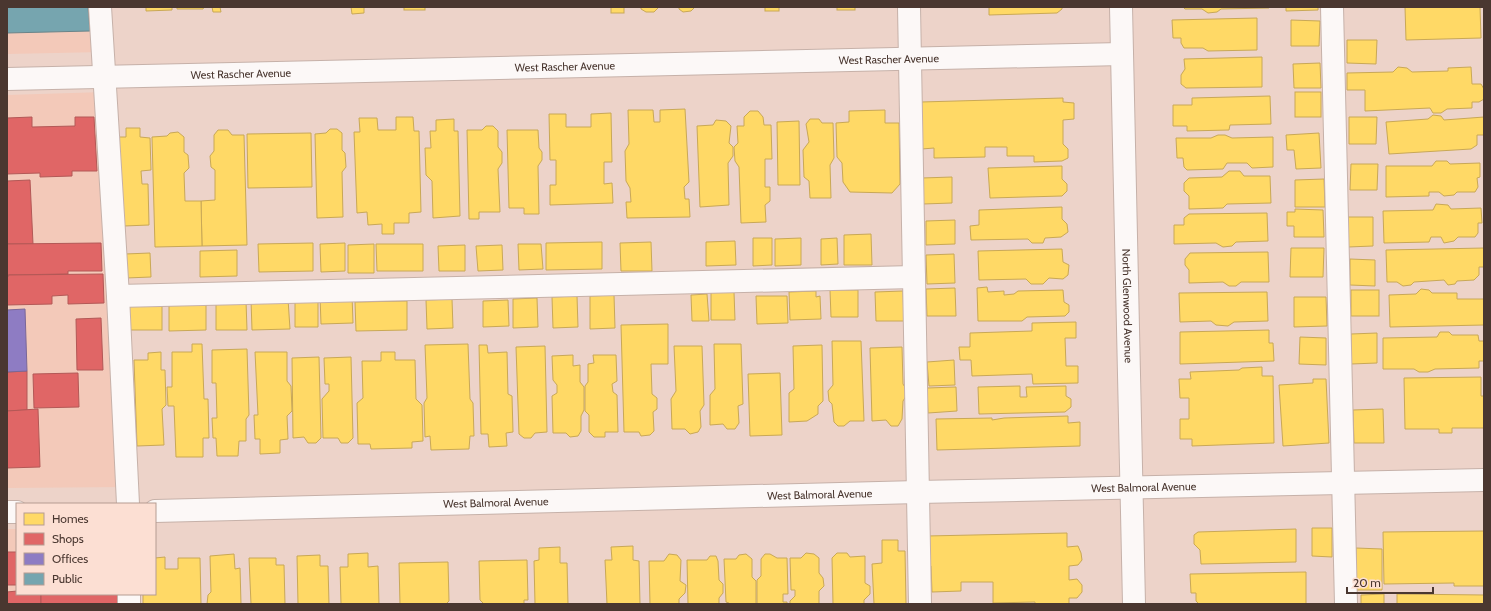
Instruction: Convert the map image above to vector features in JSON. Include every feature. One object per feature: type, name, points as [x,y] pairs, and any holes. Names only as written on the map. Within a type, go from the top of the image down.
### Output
[{"type":"street","points":[[100,7],[118,296],[128,503]]},
{"type":"street","points":[[909,7],[920,604]]},
{"type":"street","name":"North Glenwood Avenue","points":[[1121,7],[1134,604]]},
{"type":"street","points":[[1332,7],[1346,604]]},
{"type":"street","name":"West Rascher Avenue","points":[[7,79],[1122,54]]},
{"type":"street","points":[[118,296],[914,277]]},
{"type":"street","name":"West Balmoral Avenue","points":[[156,511],[1132,487],[1484,480]]},
{"type":"shaded area","points":[[7,7],[100,7],[103,52],[7,54]]},
{"type":"shaded area","points":[[105,92],[127,487],[7,488],[7,95]]},
{"type":"shaded area","points":[[7,529],[16,529],[16,595],[7,604]]},
{"type":"building: Homes","points":[[146,7],[172,7],[172,10],[146,11]]},
{"type":"building: Homes","points":[[177,7],[204,7],[203,9],[177,9]]},
{"type":"building: Homes","points":[[212,7],[220,7],[221,12],[213,12]]},
{"type":"building: Homes","points":[[351,7],[364,7],[364,13],[352,14]]},
{"type":"building: Homes","points":[[404,7],[425,7],[425,10],[404,10]]},
{"type":"building: Homes","points":[[611,7],[624,7],[624,13],[611,13]]},
{"type":"building: Homes","points":[[641,7],[659,7],[654,12],[646,12],[641,9]]},
{"type":"building: Homes","points":[[679,7],[695,7],[691,11],[683,12],[679,9]]},
{"type":"building: Homes","points":[[765,7],[779,7],[779,11],[765,11]]},
{"type":"building: Homes","points":[[837,7],[855,7],[855,10],[837,10]]},
{"type":"building: Homes","points":[[989,7],[1062,7],[1062,9],[1057,13],[989,15]]},
{"type":"building: Homes","points":[[1183,7],[1269,8],[1221,9],[1217,12],[1208,13],[1202,9],[1185,9]]},
{"type":"building: Homes","points":[[1286,7],[1318,7],[1318,10],[1286,11]]},
{"type":"building: Homes","points":[[1405,7],[1480,7],[1481,38],[1406,40]]},
{"type":"building: Homes","points":[[1257,18],[1257,50],[1208,51],[1203,48],[1184,48],[1181,43],[1181,38],[1173,38],[1172,20]]},
{"type":"building: Homes","points":[[1291,20],[1320,21],[1319,46],[1291,46]]},
{"type":"building: Homes","points":[[1347,40],[1377,40],[1376,64],[1347,63]]},
{"type":"building: Homes","points":[[1262,57],[1262,87],[1186,88],[1181,84],[1181,75],[1185,69],[1184,59]]},
{"type":"building: Homes","points":[[1320,63],[1321,88],[1294,88],[1293,64]]},
{"type":"building: Homes","points":[[1398,67],[1407,68],[1412,72],[1448,71],[1448,68],[1471,67],[1472,84],[1481,84],[1484,89],[1484,99],[1479,102],[1472,102],[1472,108],[1447,109],[1441,113],[1433,113],[1430,108],[1365,111],[1365,90],[1347,90],[1347,73],[1393,72]]},
{"type":"building: Homes","points":[[1295,92],[1321,92],[1321,117],[1295,117]]},
{"type":"building: Homes","points":[[1270,96],[1271,124],[1230,125],[1229,130],[1187,131],[1187,126],[1173,126],[1173,105],[1192,105],[1192,98]]},
{"type":"building: Homes","points":[[1063,98],[1063,102],[1074,103],[1074,119],[1063,120],[1063,144],[1068,149],[1068,158],[1062,161],[1034,162],[1034,156],[1007,156],[1007,147],[985,147],[985,157],[934,158],[934,148],[922,149],[921,102]]},
{"type":"building: Homes","points":[[685,109],[689,182],[684,187],[685,199],[689,199],[690,217],[627,218],[626,202],[631,202],[630,188],[626,181],[625,151],[629,144],[628,110],[653,110],[654,122],[660,122],[660,110]]},
{"type":"building: Homes","points":[[885,110],[885,123],[899,123],[900,184],[892,193],[850,192],[843,182],[842,163],[837,157],[836,123],[849,122],[849,111]]},
{"type":"building: Homes","points":[[750,111],[758,111],[763,117],[764,125],[771,125],[772,159],[765,159],[765,187],[770,187],[770,201],[765,205],[766,222],[741,223],[739,167],[735,161],[734,147],[738,143],[737,126],[744,126],[744,117]]},
{"type":"building: Homes","points":[[611,113],[612,162],[604,162],[604,184],[612,183],[613,203],[550,205],[550,185],[556,185],[556,160],[550,160],[549,114],[566,114],[566,127],[591,127],[591,114]]},
{"type":"building: Homes","points":[[1433,115],[1441,116],[1444,120],[1484,117],[1484,135],[1477,135],[1477,145],[1471,149],[1389,154],[1386,122],[1428,119]]},
{"type":"building: Homes","points":[[396,117],[413,117],[414,131],[419,131],[421,212],[409,213],[409,223],[394,223],[394,234],[382,234],[382,224],[368,225],[367,212],[357,213],[354,132],[360,132],[359,118],[377,118],[378,130],[396,130]]},
{"type":"building: Homes","points":[[1349,117],[1377,117],[1376,144],[1349,144]]},
{"type":"building: Homes","points":[[454,119],[454,131],[458,131],[460,216],[433,218],[432,181],[426,175],[425,148],[431,148],[430,131],[436,131],[436,120]]},
{"type":"building: Homes","points":[[810,119],[819,119],[822,123],[833,123],[834,158],[830,165],[831,198],[810,198],[809,181],[804,177],[803,150],[809,142],[806,124]]},
{"type":"building: Homes","points":[[716,120],[726,121],[731,126],[729,143],[733,147],[733,156],[728,163],[729,205],[700,207],[697,126],[713,125]]},
{"type":"building: Homes","points":[[799,121],[800,185],[778,185],[777,122]]},
{"type":"building: Homes","points":[[486,126],[493,126],[498,131],[498,147],[502,152],[502,163],[498,169],[500,212],[479,212],[479,219],[469,219],[467,130],[482,130]]},
{"type":"building: Homes","points":[[126,128],[140,128],[140,137],[150,138],[151,170],[141,171],[142,184],[148,184],[149,225],[124,226],[117,137],[126,137]]},
{"type":"building: Homes","points":[[330,129],[337,129],[342,133],[342,150],[345,153],[346,167],[342,172],[343,217],[317,218],[315,134],[326,133]]},
{"type":"building: Homes","points":[[218,130],[228,130],[232,135],[244,135],[247,245],[202,246],[201,201],[215,200],[215,170],[211,167],[210,156],[214,151],[214,135]]},
{"type":"building: Homes","points":[[507,130],[538,130],[539,148],[542,152],[542,160],[538,166],[539,214],[524,214],[524,208],[509,208]]},
{"type":"building: Homes","points":[[178,132],[184,137],[184,152],[188,155],[189,168],[184,173],[185,201],[201,201],[202,246],[155,247],[152,137],[167,136],[170,133]]},
{"type":"building: Homes","points":[[311,133],[312,187],[248,188],[247,134]]},
{"type":"building: Homes","points":[[1319,133],[1321,168],[1296,169],[1294,150],[1287,150],[1286,135]]},
{"type":"building: Homes","points":[[1218,135],[1225,135],[1232,138],[1273,137],[1273,167],[1252,168],[1247,163],[1227,163],[1223,169],[1187,170],[1184,167],[1183,158],[1177,158],[1176,138],[1211,138]]},
{"type":"building: Homes","points":[[1436,161],[1447,161],[1450,164],[1480,163],[1480,177],[1477,178],[1478,187],[1475,192],[1457,192],[1454,195],[1444,196],[1439,192],[1429,192],[1429,196],[1386,197],[1386,166],[1432,166]]},
{"type":"building: Homes","points":[[1351,164],[1378,164],[1377,190],[1350,190]]},
{"type":"building: Homes","points":[[1062,166],[1062,179],[1067,184],[1067,191],[1062,196],[990,198],[988,168]]},
{"type":"building: Homes","points":[[1229,171],[1240,171],[1244,176],[1270,176],[1271,203],[1227,204],[1223,208],[1189,209],[1189,196],[1184,191],[1184,183],[1189,178],[1222,177]]},
{"type":"building: Homes","points":[[952,177],[952,203],[923,204],[922,178]]},
{"type":"building: Homes","points":[[1324,179],[1325,207],[1295,207],[1295,180]]},
{"type":"building: Homes","points":[[1436,204],[1448,205],[1451,209],[1481,208],[1482,223],[1478,223],[1478,233],[1475,237],[1458,237],[1454,241],[1444,243],[1441,237],[1431,237],[1429,242],[1384,243],[1383,211],[1433,210]]},
{"type":"building: Homes","points":[[1062,207],[1062,219],[1067,224],[1068,232],[1061,237],[1045,238],[1043,243],[1032,243],[1028,239],[971,240],[970,226],[979,225],[979,210]]},
{"type":"building: Homes","points":[[1295,209],[1323,210],[1324,237],[1294,237],[1294,226],[1287,226],[1287,212],[1295,212]]},
{"type":"building: Homes","points":[[1267,213],[1268,241],[1236,242],[1232,246],[1223,247],[1216,243],[1174,244],[1174,225],[1184,225],[1184,218],[1189,214]]},
{"type":"building: Homes","points":[[1348,217],[1373,217],[1373,246],[1348,247]]},
{"type":"building: Homes","points":[[955,220],[955,244],[926,245],[926,221]]},
{"type":"building: Homes","points":[[871,234],[872,265],[844,265],[844,235]]},
{"type":"building: Homes","points":[[753,238],[772,238],[772,265],[753,266]]},
{"type":"building: Homes","points":[[801,238],[801,265],[775,266],[775,239]]},
{"type":"building: Homes","points":[[837,238],[838,264],[821,265],[821,239]]},
{"type":"building: Homes","points":[[735,241],[736,265],[706,266],[706,242]]},
{"type":"building: Homes","points":[[602,242],[602,269],[546,270],[546,243]]},
{"type":"building: Homes","points":[[651,242],[652,271],[621,271],[620,243]]},
{"type":"building: Homes","points":[[313,243],[313,271],[259,272],[258,244]]},
{"type":"building: Homes","points":[[345,243],[345,271],[321,272],[320,244]]},
{"type":"building: Homes","points":[[374,244],[374,273],[348,273],[348,245]]},
{"type":"building: Homes","points":[[376,244],[423,244],[423,271],[377,271]]},
{"type":"building: Homes","points":[[518,244],[541,244],[543,269],[519,270]]},
{"type":"building: Homes","points":[[465,245],[465,271],[439,271],[438,246]]},
{"type":"building: Homes","points":[[502,245],[503,270],[478,271],[476,246]]},
{"type":"building: Homes","points":[[1291,248],[1324,248],[1323,277],[1290,277]]},
{"type":"building: Homes","points":[[1484,248],[1484,267],[1479,267],[1479,275],[1474,280],[1457,281],[1455,284],[1448,285],[1444,280],[1414,282],[1411,285],[1403,286],[1397,282],[1387,282],[1386,250]]},
{"type":"building: Homes","points":[[1062,249],[1063,262],[1069,265],[1068,275],[1063,279],[1049,278],[1043,284],[1031,284],[1026,279],[979,280],[978,251]]},
{"type":"building: Homes","points":[[237,250],[237,276],[200,277],[200,251]]},
{"type":"building: Homes","points":[[1268,252],[1269,282],[1241,282],[1236,286],[1229,286],[1223,282],[1189,283],[1189,270],[1185,265],[1185,259],[1190,253]]},
{"type":"building: Homes","points":[[150,253],[151,277],[126,278],[125,254]]},
{"type":"building: Homes","points":[[954,254],[955,283],[927,284],[926,255]]},
{"type":"building: Homes","points":[[1350,259],[1375,260],[1375,286],[1350,285]]},
{"type":"building: Homes","points":[[987,287],[988,292],[1004,291],[1004,295],[1014,294],[1018,291],[1063,290],[1064,302],[1069,305],[1069,312],[1065,316],[1027,317],[1022,321],[978,321],[977,288]]},
{"type":"building: Homes","points":[[955,288],[956,316],[927,316],[926,289]]},
{"type":"building: Homes","points":[[1421,289],[1429,290],[1432,293],[1457,293],[1457,299],[1484,299],[1484,325],[1390,327],[1389,295],[1416,294]]},
{"type":"building: Homes","points":[[830,290],[858,290],[858,317],[831,317]]},
{"type":"building: Homes","points":[[1351,290],[1379,290],[1379,316],[1351,316]]},
{"type":"building: Homes","points":[[816,291],[816,297],[820,296],[821,319],[790,320],[789,292]]},
{"type":"building: Homes","points":[[903,291],[904,321],[876,321],[875,292]]},
{"type":"building: Homes","points":[[711,292],[734,292],[735,320],[711,320]]},
{"type":"building: Homes","points":[[1267,292],[1268,321],[1234,322],[1228,326],[1216,325],[1211,321],[1180,322],[1179,293]]},
{"type":"building: Homes","points":[[707,294],[709,321],[692,321],[691,295]]},
{"type":"building: Homes","points":[[352,295],[353,323],[321,324],[320,296]]},
{"type":"building: Homes","points":[[614,295],[615,328],[590,329],[590,296]]},
{"type":"building: Homes","points":[[577,296],[578,327],[553,328],[552,297]]},
{"type":"building: Homes","points":[[756,296],[787,296],[788,323],[757,324]]},
{"type":"building: Homes","points":[[1294,297],[1326,297],[1327,326],[1294,327]]},
{"type":"building: Homes","points":[[537,298],[538,327],[513,328],[513,299]]},
{"type":"building: Homes","points":[[288,299],[290,329],[252,330],[251,300]]},
{"type":"building: Homes","points":[[318,299],[318,327],[295,327],[295,300]]},
{"type":"building: Homes","points":[[452,299],[453,328],[427,329],[426,300]]},
{"type":"building: Homes","points":[[508,300],[509,326],[483,327],[483,301]]},
{"type":"building: Homes","points":[[206,301],[206,330],[169,331],[169,302]]},
{"type":"building: Homes","points":[[216,301],[246,301],[247,330],[216,330]]},
{"type":"building: Homes","points":[[407,301],[407,330],[356,331],[355,302]]},
{"type":"building: Homes","points":[[127,302],[162,302],[162,330],[127,330]]},
{"type":"building: Homes","points":[[1076,322],[1076,338],[1065,338],[1066,366],[1078,366],[1078,383],[1033,384],[1032,374],[972,376],[971,360],[960,360],[959,347],[970,347],[970,333],[1032,331],[1032,323]]},
{"type":"building: Homes","points":[[668,324],[668,364],[651,364],[652,394],[657,398],[657,409],[653,412],[654,431],[650,435],[641,436],[639,432],[624,432],[621,325]]},
{"type":"building: Homes","points":[[1269,330],[1269,343],[1273,343],[1274,361],[1180,364],[1180,332]]},
{"type":"building: Homes","points":[[1440,332],[1449,332],[1452,335],[1478,335],[1479,341],[1484,341],[1484,361],[1479,361],[1479,368],[1435,369],[1428,372],[1419,372],[1414,369],[1383,369],[1383,338],[1437,337]]},
{"type":"building: Homes","points":[[1377,333],[1377,363],[1351,364],[1351,334]]},
{"type":"building: Homes","points":[[1300,337],[1326,338],[1326,365],[1299,364]]},
{"type":"building: Homes","points":[[832,341],[861,341],[864,421],[850,421],[844,426],[838,426],[834,422],[832,404],[829,401],[828,391],[833,385]]},
{"type":"building: Homes","points":[[192,344],[202,344],[204,399],[208,399],[209,438],[203,438],[203,457],[176,457],[174,406],[168,406],[167,387],[172,387],[172,352],[192,352]]},
{"type":"building: Homes","points":[[468,344],[470,399],[473,403],[474,436],[470,436],[469,449],[431,450],[430,436],[425,437],[424,403],[427,398],[425,345]]},
{"type":"building: Homes","points":[[714,344],[741,344],[743,404],[738,406],[739,423],[735,429],[727,429],[723,424],[710,425],[710,395],[715,389]]},
{"type":"building: Homes","points":[[479,345],[487,345],[488,353],[507,352],[508,394],[512,396],[513,432],[506,433],[507,446],[489,447],[488,434],[481,434]]},
{"type":"building: Homes","points":[[822,345],[823,401],[818,406],[818,414],[807,421],[789,422],[789,393],[794,389],[793,346]]},
{"type":"building: Homes","points":[[545,346],[547,432],[535,433],[531,438],[524,438],[519,434],[516,347]]},
{"type":"building: Homes","points":[[674,346],[702,346],[704,405],[700,411],[701,427],[698,432],[690,434],[685,429],[672,429],[671,399],[676,391]]},
{"type":"building: Homes","points":[[902,347],[903,384],[906,389],[906,396],[903,401],[902,419],[898,426],[891,426],[886,420],[872,421],[870,348]]},
{"type":"building: Homes","points":[[247,349],[249,415],[246,419],[246,441],[239,441],[238,456],[217,456],[216,438],[213,438],[212,418],[217,418],[216,383],[212,383],[212,350]]},
{"type":"building: Homes","points":[[161,352],[161,370],[165,370],[166,405],[162,409],[164,445],[137,446],[134,360],[148,360],[148,353]]},
{"type":"building: Homes","points":[[255,352],[287,352],[287,381],[291,386],[292,411],[287,416],[288,439],[280,440],[280,453],[260,454],[260,439],[255,439],[254,415],[258,415]]},
{"type":"building: Homes","points":[[381,352],[395,352],[395,360],[415,360],[416,399],[422,405],[423,441],[412,442],[412,448],[371,449],[370,444],[358,444],[357,403],[363,398],[362,361],[381,361]]},
{"type":"building: Homes","points":[[573,355],[573,366],[580,365],[580,382],[584,387],[584,410],[581,416],[581,431],[578,436],[570,437],[566,433],[553,433],[552,396],[557,393],[557,385],[553,380],[552,356]]},
{"type":"building: Homes","points":[[593,355],[616,355],[617,381],[612,384],[613,392],[617,395],[618,432],[605,432],[605,437],[594,437],[589,432],[589,415],[585,411],[585,386],[588,382],[588,364],[594,363]]},
{"type":"building: Homes","points":[[319,357],[321,438],[316,443],[308,443],[304,437],[293,438],[292,358]]},
{"type":"building: Homes","points":[[351,357],[353,438],[348,443],[341,443],[338,438],[323,438],[322,399],[329,391],[329,384],[325,384],[324,358]]},
{"type":"building: Homes","points":[[954,360],[955,385],[929,386],[927,362]]},
{"type":"building: Homes","points":[[1262,367],[1262,376],[1273,376],[1274,443],[1192,446],[1192,439],[1180,439],[1180,419],[1189,419],[1189,398],[1180,398],[1179,379],[1191,379],[1190,372],[1239,370],[1242,368]]},
{"type":"building: Homes","points":[[780,373],[782,435],[750,436],[748,374]]},
{"type":"building: Homes","points":[[1481,377],[1481,396],[1484,396],[1484,428],[1452,428],[1452,433],[1439,433],[1439,429],[1405,429],[1404,378]]},
{"type":"building: Homes","points":[[1313,379],[1326,379],[1329,443],[1283,446],[1279,385],[1313,383]]},
{"type":"building: Homes","points":[[1020,386],[1020,397],[1027,397],[1026,387],[1066,386],[1066,396],[1071,399],[1071,407],[1065,412],[979,414],[978,387]]},
{"type":"building: Homes","points":[[956,387],[957,411],[928,413],[927,388]]},
{"type":"building: Homes","points":[[1383,409],[1384,443],[1354,443],[1353,410]]},
{"type":"building: Homes","points":[[1068,416],[1068,423],[1080,422],[1080,446],[937,450],[936,419],[992,418],[992,420],[1004,418]]},
{"type":"building: Homes","points":[[1312,528],[1332,528],[1332,557],[1312,556]]},
{"type":"building: Homes","points":[[1296,529],[1296,562],[1201,564],[1200,550],[1194,544],[1194,535],[1198,532]]},
{"type":"building: Homes","points":[[1484,531],[1484,586],[1454,586],[1454,583],[1384,584],[1383,532]]},
{"type":"building: Homes","points":[[1067,533],[1067,547],[1078,546],[1082,560],[1078,565],[1069,566],[1069,580],[1077,579],[1082,585],[1082,592],[1077,598],[1069,598],[1069,604],[1035,604],[1035,602],[993,603],[993,582],[961,582],[961,591],[932,592],[931,566],[928,566],[927,536]]},
{"type":"building: Homes","points":[[882,540],[898,540],[898,551],[905,551],[906,604],[874,604],[872,564],[882,563]]},
{"type":"building: Homes","points":[[633,546],[633,560],[639,561],[640,604],[607,604],[605,560],[612,560],[611,547]]},
{"type":"building: Homes","points":[[560,547],[560,563],[567,563],[568,604],[535,604],[534,561],[539,560],[539,548]]},
{"type":"building: Homes","points":[[1356,548],[1382,549],[1382,590],[1356,590]]},
{"type":"building: Homes","points":[[368,553],[368,567],[378,566],[379,604],[341,604],[340,567],[348,567],[348,554]]},
{"type":"building: Homes","points":[[806,553],[814,554],[819,558],[819,573],[823,578],[824,586],[819,591],[819,604],[790,604],[790,601],[795,596],[795,590],[791,590],[790,558],[801,558]]},
{"type":"building: Homes","points":[[837,553],[847,553],[850,557],[865,556],[865,583],[870,586],[870,594],[864,600],[864,604],[833,604],[832,558]]},
{"type":"building: Homes","points":[[234,554],[235,569],[240,568],[241,604],[207,604],[208,595],[211,592],[210,556]]},
{"type":"building: Homes","points":[[669,554],[677,555],[681,560],[680,581],[686,585],[685,593],[679,599],[679,604],[650,604],[649,561],[664,561]]},
{"type":"building: Homes","points":[[746,554],[752,559],[752,577],[756,581],[756,604],[730,604],[726,602],[724,559],[736,559],[739,555]]},
{"type":"building: Homes","points":[[765,554],[770,554],[777,558],[787,558],[788,594],[783,594],[783,602],[787,602],[787,604],[757,604],[757,580],[761,576],[761,559]]},
{"type":"building: Homes","points":[[320,555],[320,566],[328,566],[329,604],[298,604],[297,556]]},
{"type":"building: Homes","points":[[710,556],[716,556],[718,561],[719,580],[723,584],[723,593],[719,598],[719,604],[688,604],[687,560],[707,560]]},
{"type":"building: Homes","points":[[165,557],[165,569],[178,569],[178,558],[200,558],[201,604],[143,604],[143,595],[156,595],[156,558]]},
{"type":"building: Homes","points":[[249,558],[276,558],[276,565],[284,565],[285,604],[251,604]]},
{"type":"building: Homes","points":[[527,560],[528,600],[524,600],[524,604],[484,604],[480,600],[479,561]]},
{"type":"building: Homes","points":[[448,562],[449,601],[446,604],[400,604],[399,563]]},
{"type":"building: Homes","points":[[1306,572],[1306,604],[1199,604],[1196,601],[1196,593],[1191,593],[1190,574]]},
{"type":"building: Homes","points":[[1384,594],[1384,604],[1361,604],[1361,595]]},
{"type":"building: Homes","points":[[1397,594],[1484,595],[1484,604],[1397,604]]},
{"type":"building: Shops","points":[[32,117],[32,127],[75,126],[75,117],[94,117],[97,171],[72,171],[72,176],[40,177],[40,173],[7,174],[7,118]]},
{"type":"building: Shops","points":[[30,180],[33,244],[7,244],[7,181]]},
{"type":"building: Shops","points":[[101,243],[102,271],[68,271],[68,274],[7,275],[7,244]]},
{"type":"building: Shops","points":[[103,274],[104,303],[68,304],[68,295],[52,296],[52,304],[7,305],[7,278],[9,275]]},
{"type":"building: Shops","points":[[101,318],[103,370],[77,370],[76,319]]},
{"type":"building: Shops","points":[[27,371],[27,410],[7,411],[7,372]]},
{"type":"building: Shops","points":[[78,373],[79,407],[34,408],[33,374]]},
{"type":"building: Shops","points":[[38,409],[40,467],[7,468],[7,411]]},
{"type":"building: Shops","points":[[7,552],[16,552],[16,585],[7,585]]},
{"type":"building: Shops","points":[[16,591],[16,595],[41,595],[41,604],[7,604],[7,592]]},
{"type":"building: Shops","points":[[41,595],[120,595],[120,604],[41,604]]},
{"type":"building: Offices","points":[[25,309],[27,371],[7,372],[7,310]]},
{"type":"building: Public","points":[[7,7],[88,7],[90,31],[7,33]]}]
